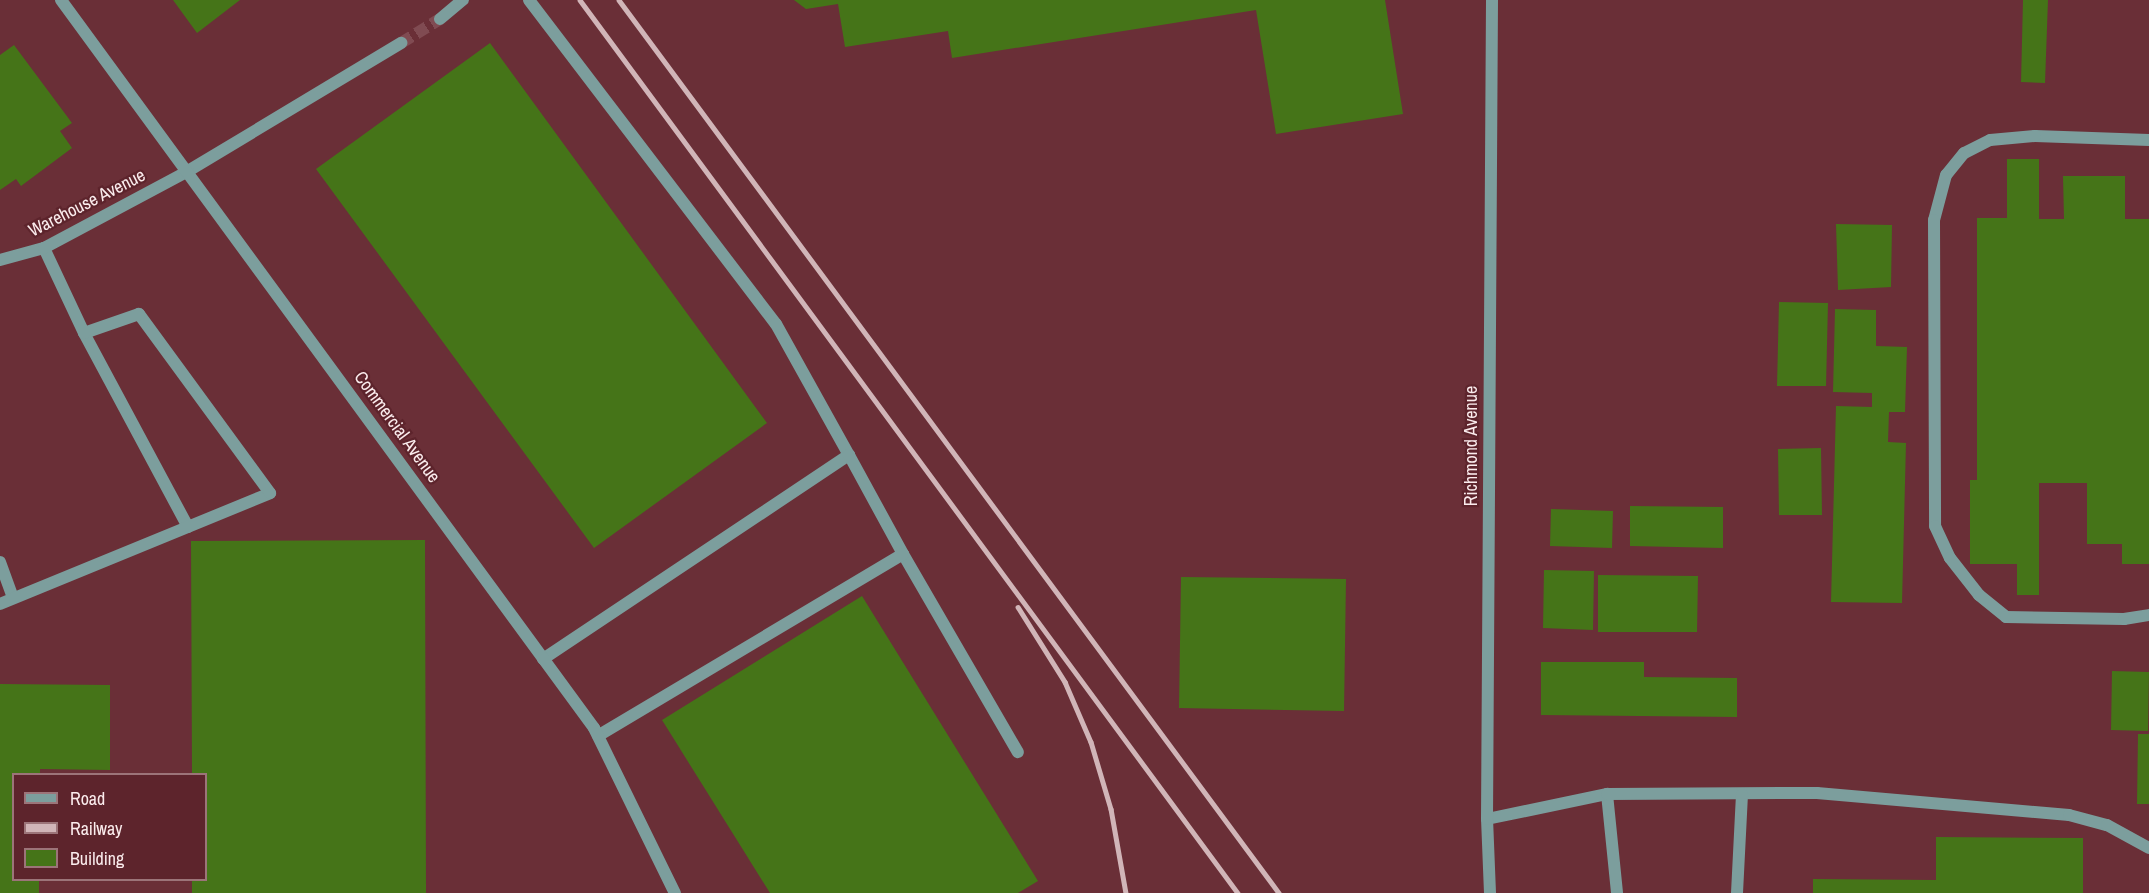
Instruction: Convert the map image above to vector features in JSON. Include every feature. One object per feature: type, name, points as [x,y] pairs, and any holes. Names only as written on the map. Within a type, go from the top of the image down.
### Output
[{"type":"street","name":"Commercial Avenue","points":[[61,0],[188,171],[598,736],[659,854],[675,893]]},
{"type":"street","points":[[440,19],[463,0]]},
{"type":"street","points":[[529,0],[776,324],[903,554],[1018,752]]},
{"type":"street","name":"Richmond Avenue","points":[[1490,893],[1487,819],[1492,0]]},
{"type":"street","name":"Warehouse Avenue","points":[[0,260],[44,248],[188,171],[401,43]]},
{"type":"street","points":[[2149,140],[2035,136],[1990,140],[1964,153],[1947,175],[1934,220],[1935,526],[1950,558],[1979,595],[2007,617],[2124,619],[2149,615]]},
{"type":"street","points":[[44,248],[84,333],[188,527]]},
{"type":"street","points":[[0,604],[270,493],[139,314],[84,333]]},
{"type":"street","points":[[543,658],[849,455]]},
{"type":"street","points":[[598,736],[903,554]]},
{"type":"street","points":[[0,562],[13,598]]},
{"type":"street","points":[[1487,819],[1607,794],[1817,793],[2069,815],[2107,825],[2149,848]]},
{"type":"street","points":[[1607,794],[1617,893]]},
{"type":"street","points":[[1737,893],[1742,795]]},
{"type":"building","points":[[173,0],[240,0],[197,33]]},
{"type":"building","points":[[794,0],[1385,0],[1403,114],[1276,134],[1256,10],[952,58],[948,31],[845,47],[838,4],[806,9]]},
{"type":"building","points":[[2023,0],[2048,0],[2045,83],[2021,82]]},
{"type":"building","points":[[490,43],[767,423],[594,548],[316,169]]},
{"type":"building","points":[[14,45],[72,123],[60,131],[72,148],[21,186],[16,179],[0,190],[0,55]]},
{"type":"building","points":[[2007,159],[2039,159],[2039,219],[2064,219],[2063,176],[2125,176],[2125,219],[2149,219],[2149,564],[2122,564],[2122,544],[2087,544],[2087,483],[2039,483],[2039,595],[2017,595],[2017,564],[1970,564],[1970,480],[1977,480],[1977,218],[2007,218]]},
{"type":"building","points":[[1836,224],[1892,225],[1891,287],[1838,290]]},
{"type":"building","points":[[1779,302],[1828,303],[1826,386],[1777,386]]},
{"type":"building","points":[[1835,309],[1876,310],[1876,346],[1907,347],[1905,412],[1889,412],[1888,442],[1906,443],[1902,603],[1831,602],[1836,406],[1872,407],[1872,393],[1833,392]]},
{"type":"building","points":[[1821,448],[1822,515],[1779,515],[1778,449]]},
{"type":"building","points":[[1630,506],[1723,507],[1723,548],[1630,546]]},
{"type":"building","points":[[1551,509],[1613,511],[1612,548],[1550,546]]},
{"type":"building","points":[[425,540],[426,893],[192,893],[192,881],[207,881],[207,773],[192,773],[191,541]]},
{"type":"building","points":[[1544,570],[1594,571],[1593,630],[1543,628]]},
{"type":"building","points":[[1598,575],[1698,576],[1697,632],[1598,632]]},
{"type":"building","points":[[1181,577],[1346,579],[1344,711],[1179,708]]},
{"type":"building","points":[[862,596],[1038,881],[1018,893],[770,893],[662,720]]},
{"type":"building","points":[[1541,662],[1644,662],[1644,677],[1737,678],[1737,717],[1541,715]]},
{"type":"building","points":[[2112,671],[2149,672],[2148,731],[2111,730]]},
{"type":"building","points":[[0,684],[110,685],[110,770],[40,769],[40,773],[12,773],[12,881],[39,881],[39,893],[0,893]]},
{"type":"building","points":[[2138,734],[2149,734],[2149,804],[2137,804]]},
{"type":"building","points":[[1936,837],[2083,838],[2083,893],[1813,893],[1813,879],[1936,880]]},
{"type":"tunnel","points":[[401,43],[440,19]]},
{"type":"railway","points":[[580,0],[1238,893]]},
{"type":"railway","points":[[619,0],[1279,893]]},
{"type":"railway","points":[[1018,607],[1065,682],[1091,742],[1111,809],[1126,893]]}]
